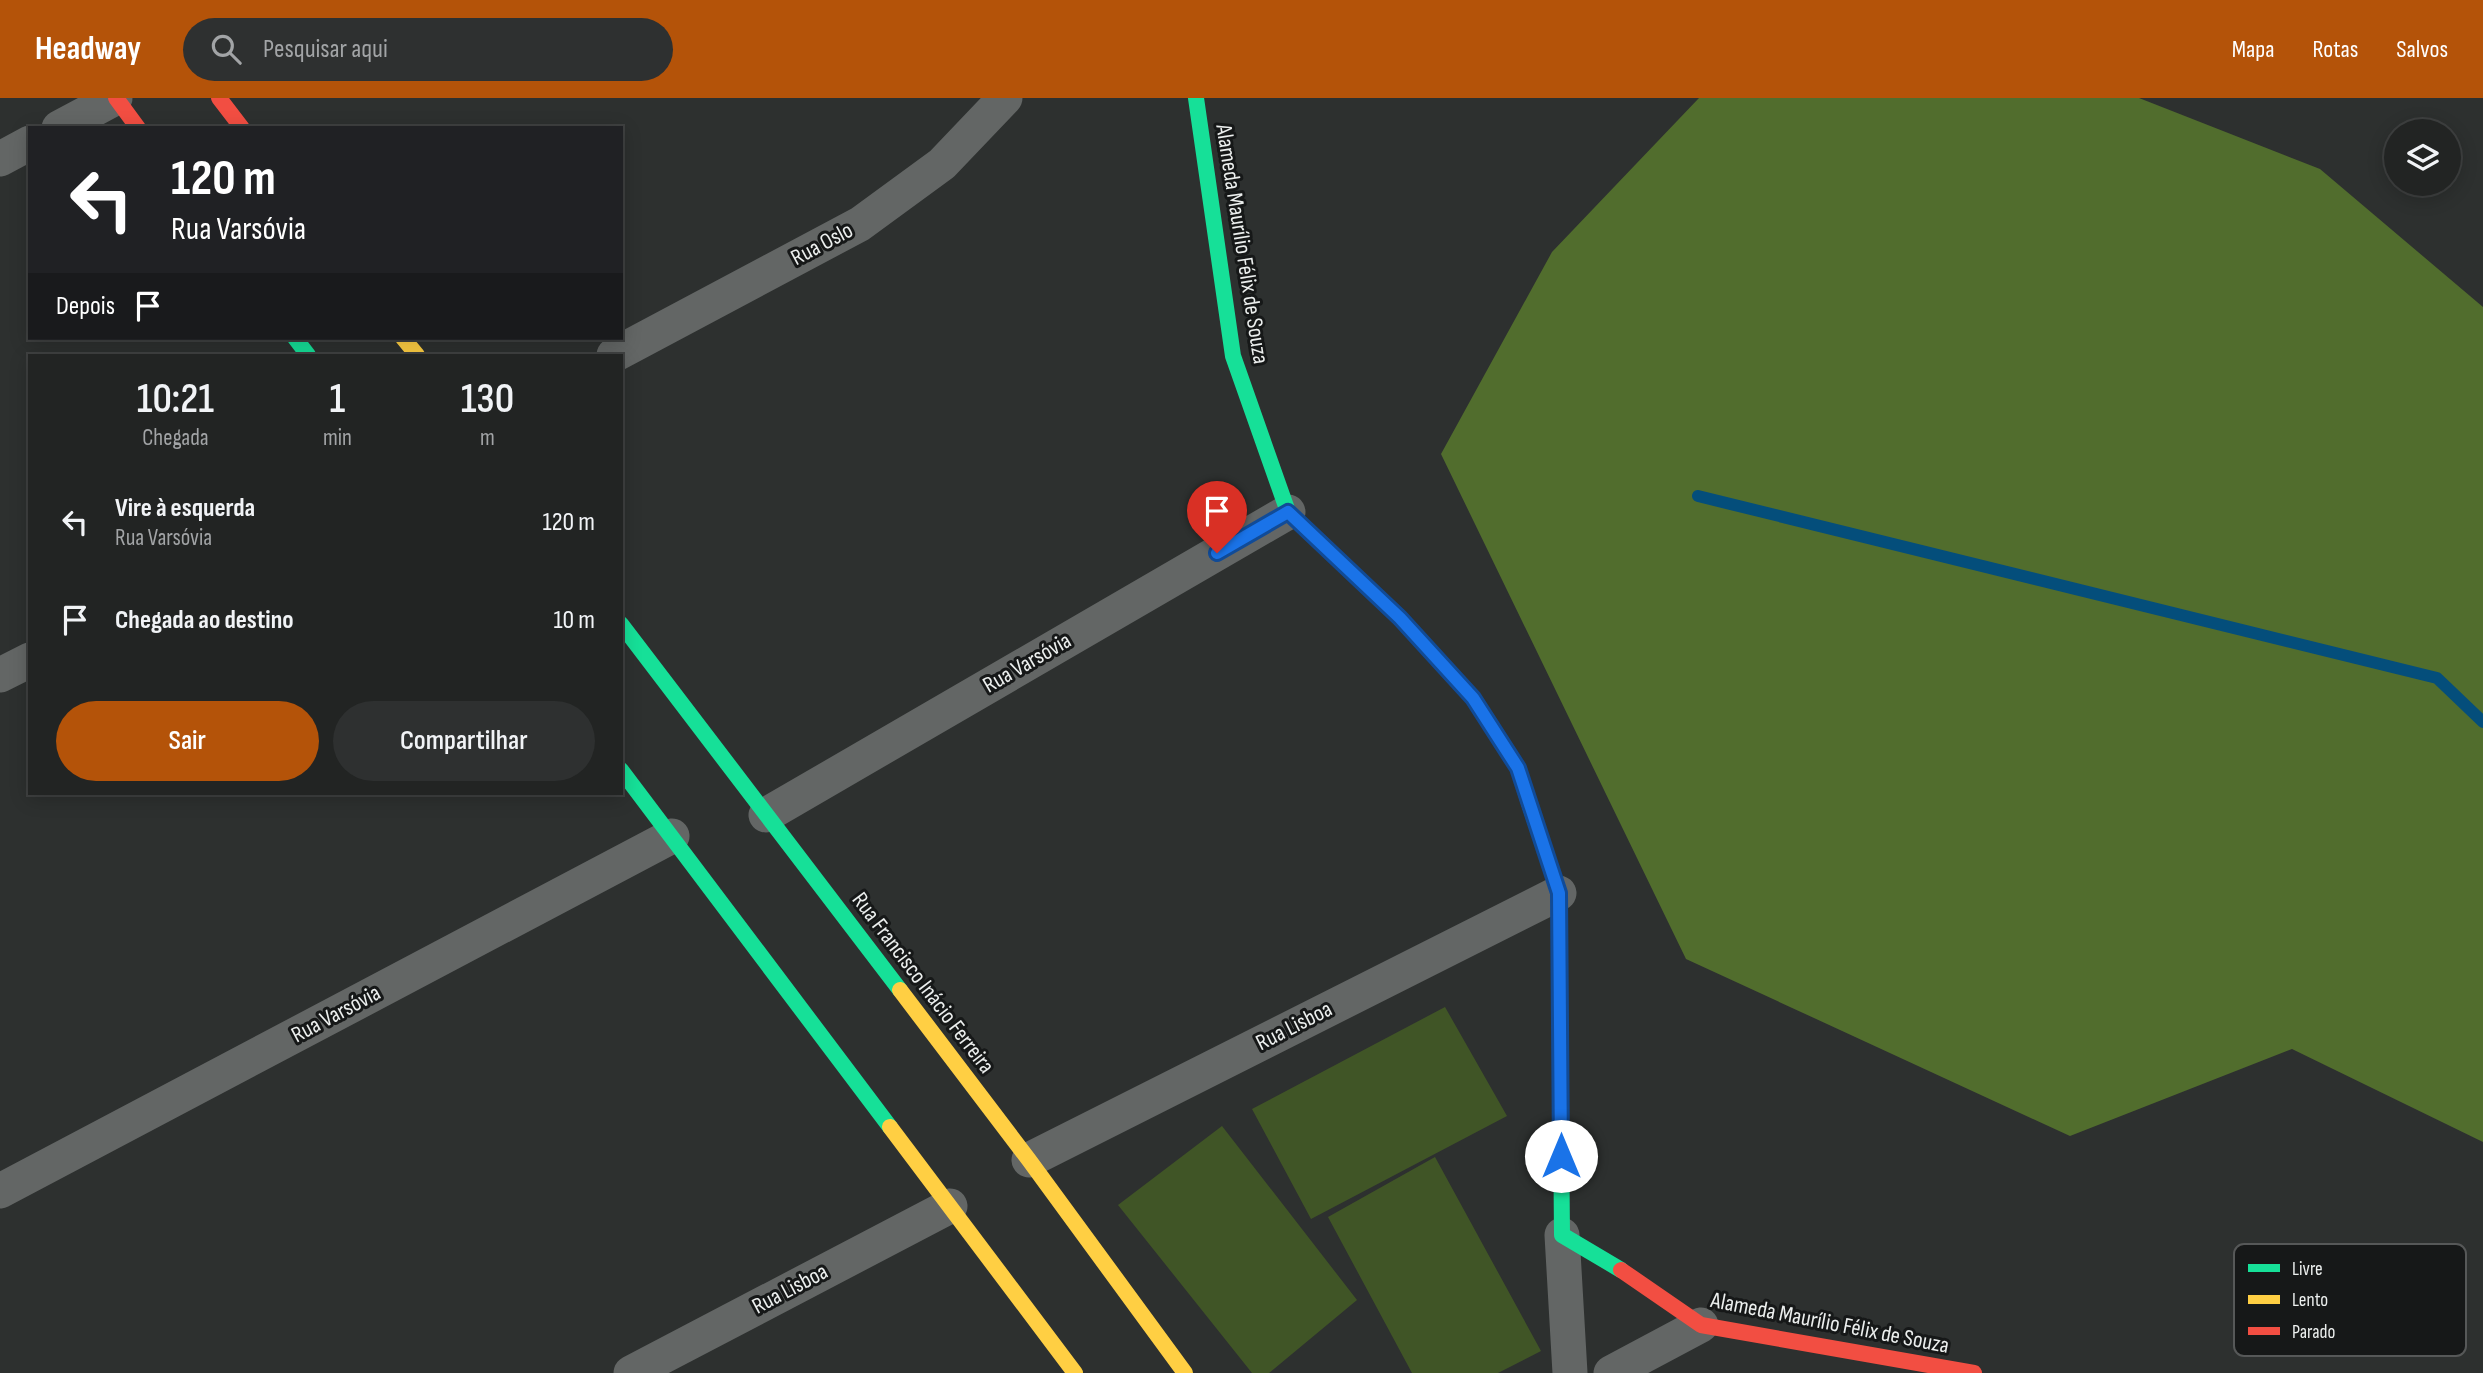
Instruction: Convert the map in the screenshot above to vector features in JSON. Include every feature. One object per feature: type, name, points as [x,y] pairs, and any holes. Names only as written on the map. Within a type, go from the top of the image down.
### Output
[{"type":"street","points":[[62,126],[116,98],[137,126]]},
{"type":"street","points":[[219,98],[240,126]]},
{"type":"street","name":"Rua Oslo","points":[[616,354],[860,224],[942,164],[1005,98]]},
{"type":"street","name":"Alameda Maurílio Félix de Souza","points":[[1196,98],[1233,356],[1288,512],[1400,618],[1473,698],[1518,768],[1559,893],[1562,1236],[1602,1257],[1700,1325],[1974,1373]]},
{"type":"street","points":[[0,159],[28,144]]},
{"type":"street","points":[[405,340],[416,354]]},
{"type":"street","name":"Rua Varsóvia","points":[[766,815],[1288,512]]},
{"type":"street","name":"Rua Francisco Inácio Ferreira","points":[[623,627],[1029,1160],[1185,1373]]},
{"type":"street","points":[[0,676],[28,661]]},
{"type":"street","points":[[623,773],[1075,1373]]},
{"type":"street","name":"Rua Varsóvia","points":[[0,1191],[672,836]]},
{"type":"street","name":"Rua Lisboa","points":[[1029,1160],[1559,893]]},
{"type":"street","name":"Rua Lisboa","points":[[631,1373],[950,1206]]},
{"type":"street","points":[[1562,1236],[1570,1373]]},
{"type":"street","points":[[1611,1373],[1700,1325]]},
{"type":"green space","points":[[1699,98],[2139,98],[2320,169],[2483,307],[2483,1142],[2292,1049],[2070,1136],[1686,959],[1441,454],[1552,252]]},
{"type":"green space","points":[[1445,1007],[1507,1116],[1311,1219],[1252,1109]]},
{"type":"green space","points":[[1222,1126],[1357,1300],[1269,1373],[1252,1373],[1118,1205]]},
{"type":"green space","points":[[1435,1157],[1541,1351],[1498,1373],[1412,1373],[1328,1217]]},
{"type":"waterway","points":[[1698,496],[2437,678],[2483,722]]},
{"type":"traffic: fast","points":[[1196,98],[1233,356],[1288,512],[1317,539]]},
{"type":"traffic: fast","points":[[297,340],[307,354]]},
{"type":"traffic: fast","points":[[623,627],[900,990]]},
{"type":"traffic: fast","points":[[623,773],[890,1127]]},
{"type":"traffic: fast","points":[[1530,806],[1559,893],[1562,1235],[1621,1270]]},
{"type":"traffic: slow","points":[[405,340],[416,354]]},
{"type":"traffic: slow","points":[[900,990],[1185,1373]]},
{"type":"traffic: slow","points":[[890,1127],[1075,1373]]},
{"type":"traffic: jam","points":[[116,98],[137,126]]},
{"type":"traffic: jam","points":[[219,98],[240,126]]},
{"type":"traffic: jam","points":[[1317,539],[1400,618],[1473,698],[1518,768],[1530,806]]},
{"type":"traffic: jam","points":[[1621,1270],[1701,1325],[1974,1373]]},
{"type":"route","points":[[1217,553],[1288,512],[1400,618],[1473,698],[1518,768],[1559,893],[1561,1156]]}]
